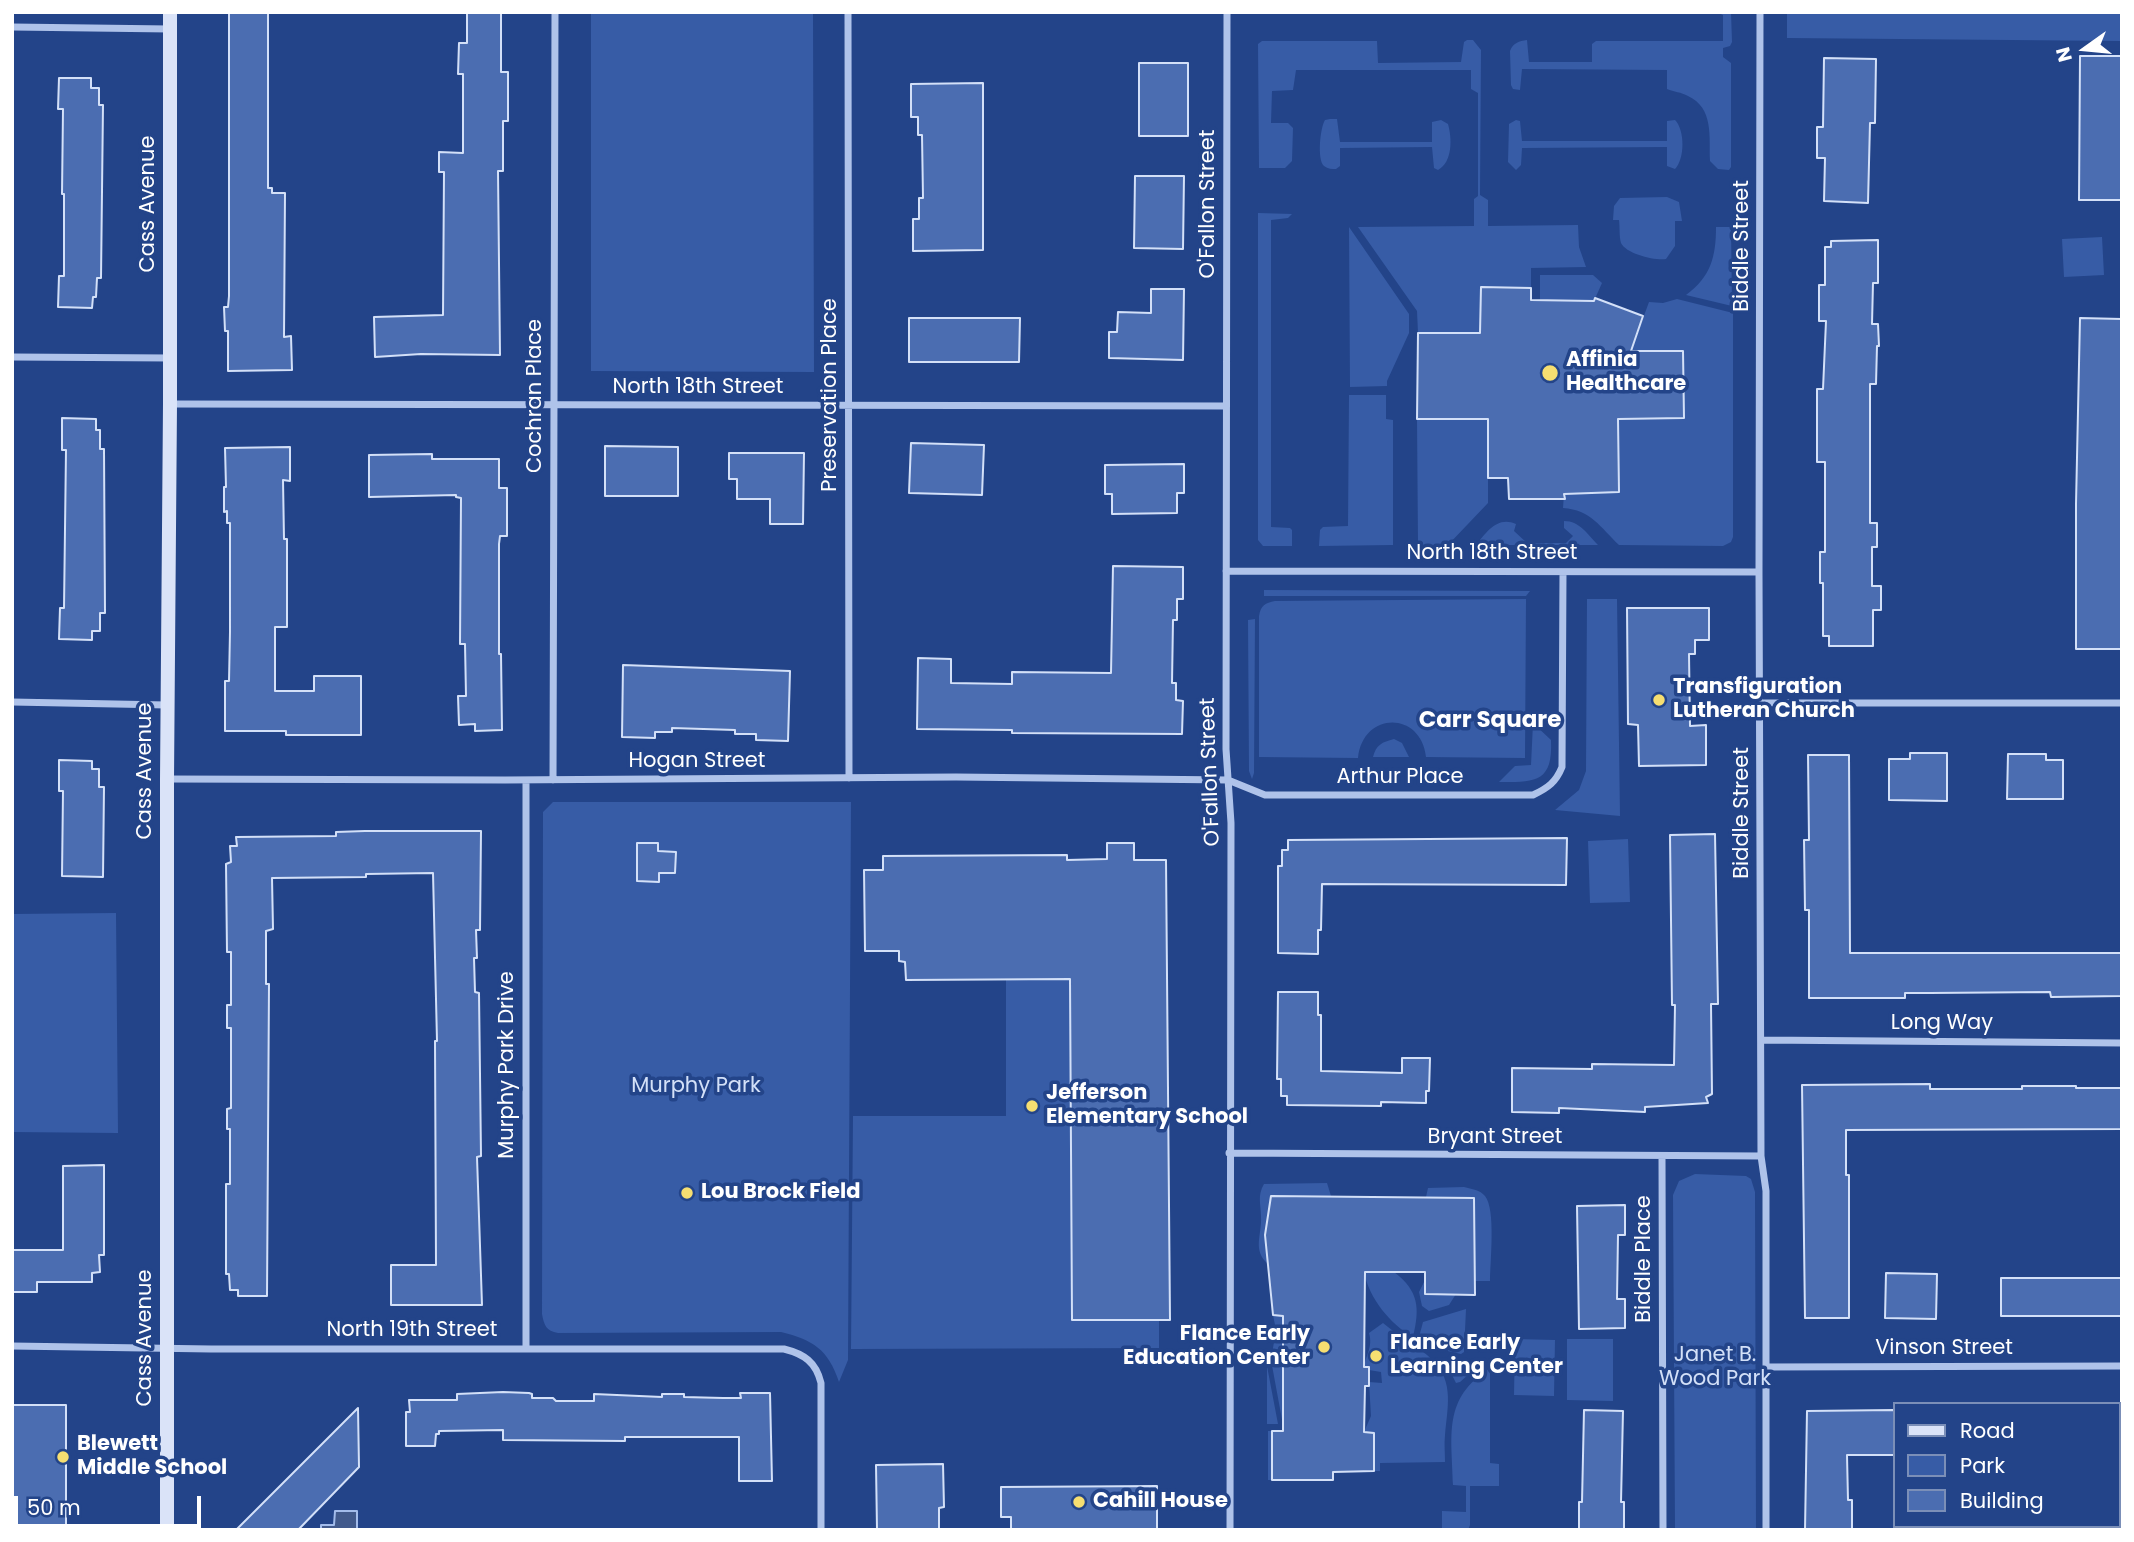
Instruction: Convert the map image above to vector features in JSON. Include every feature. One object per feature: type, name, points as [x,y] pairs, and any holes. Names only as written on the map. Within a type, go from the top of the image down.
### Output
[{"type":"main road","name":"Cass Avenue","points":[[167,1530],[170,12]]},
{"type":"street","name":"Cochran Place","points":[[553,780],[555,12]]},
{"type":"street","name":"Preservation Place","points":[[848,12],[849,778]]},
{"type":"street","name":"O'Fallon Street","points":[[1227,12],[1227,780],[1231,823],[1230,1530]]},
{"type":"street","name":"Biddle Street","points":[[1760,12],[1761,1156],[1766,1191],[1766,1530]]},
{"type":"street","points":[[12,27],[170,29]]},
{"type":"street","points":[[12,357],[170,358]]},
{"type":"street","name":"North 18th Street","points":[[170,404],[1226,406]]},
{"type":"street","name":"North 18th Street","points":[[1226,571],[1759,572]]},
{"type":"street","name":"Arthur Place","points":[[1227,780],[1265,795],[1525,795],[1546,789],[1557,779],[1562,767],[1563,572]]},
{"type":"street","points":[[12,702],[167,705]]},
{"type":"street","points":[[1760,703],[2122,703]]},
{"type":"street","name":"Hogan Street","points":[[167,779],[956,777],[1227,780]]},
{"type":"street","name":"Murphy Park Drive","points":[[526,780],[526,1349]]},
{"type":"street","name":"Long Way","points":[[1762,1040],[2122,1043]]},
{"type":"street","name":"Bryant Street","points":[[1229,1153],[1761,1156]]},
{"type":"street","name":"Biddle Place","points":[[1662,1156],[1663,1530]]},
{"type":"street","name":"North 19th Street","points":[[12,1346],[211,1349],[784,1349],[797,1352],[810,1360],[818,1370],[821,1382],[821,1530]]},
{"type":"street","name":"Vinson Street","points":[[1766,1367],[2122,1366]]},
{"type":"green space","points":[[591,12],[813,12],[814,372],[591,371]]},
{"type":"green space","points":[[1716,12],[1731,12],[1732,42],[1730,46],[1723,48],[1723,57],[1731,63],[1729,170],[1718,169],[1710,161],[1706,116],[1696,101],[1667,89],[1667,70],[1522,69],[1520,90],[1513,89],[1511,85],[1510,51],[1519,42],[1527,40],[1529,62],[1592,62],[1592,44],[1596,41],[1723,41],[1723,15]]},
{"type":"green space","points":[[1787,12],[2122,12],[2122,41],[1787,38]]},
{"type":"green space","points":[[1473,40],[1481,50],[1480,195],[1488,200],[1488,226],[1578,225],[1579,247],[1586,267],[1531,268],[1531,288],[1481,287],[1480,333],[1418,333],[1417,311],[1358,227],[1474,226],[1474,199],[1478,196],[1478,93],[1471,89],[1471,70],[1296,70],[1293,90],[1272,91],[1271,123],[1288,123],[1293,128],[1292,161],[1285,168],[1259,168],[1258,44],[1262,41],[1377,41],[1378,63],[1461,62],[1464,42]]},
{"type":"green space","points":[[1330,119],[1337,119],[1340,142],[1432,142],[1432,122],[1441,120],[1448,124],[1451,143],[1449,156],[1438,170],[1434,168],[1432,147],[1340,148],[1340,166],[1336,169],[1329,168],[1322,163],[1320,144],[1323,124]]},
{"type":"green space","points":[[1675,120],[1681,130],[1681,159],[1675,169],[1667,166],[1667,147],[1522,148],[1521,165],[1516,170],[1508,162],[1509,124],[1520,121],[1522,141],[1667,141],[1667,121]]},
{"type":"green space","points":[[1667,197],[1679,202],[1682,221],[1675,221],[1675,246],[1666,259],[1642,256],[1624,247],[1620,240],[1619,220],[1613,220],[1614,206],[1620,198]]},
{"type":"green space","points":[[1258,213],[1292,214],[1288,218],[1271,220],[1271,527],[1290,528],[1292,546],[1263,546],[1258,540]]},
{"type":"green space","points":[[1349,227],[1409,314],[1409,333],[1387,386],[1350,387]]},
{"type":"green space","points":[[1716,227],[1731,227],[1732,306],[1686,295],[1701,281],[1710,265],[1715,247]]},
{"type":"green space","points":[[2102,237],[2104,275],[2064,277],[2062,239]]},
{"type":"green space","points":[[1540,275],[1593,275],[1602,283],[1594,301],[1540,300]]},
{"type":"green space","points":[[1677,299],[1733,313],[1733,537],[1731,542],[1723,546],[1619,545],[1588,516],[1563,508],[1564,494],[1618,492],[1618,419],[1684,418],[1683,351],[1631,351],[1649,302],[1663,303]]},
{"type":"green space","points":[[1349,395],[1386,395],[1386,419],[1393,420],[1393,545],[1319,546],[1320,530],[1323,527],[1348,526]]},
{"type":"green space","points":[[1417,419],[1488,419],[1488,503],[1447,546],[1418,545]]},
{"type":"green space","points":[[1564,521],[1579,526],[1598,545],[1476,545],[1493,527],[1503,522],[1516,524],[1514,531],[1527,543],[1566,543],[1573,536],[1564,528]]},
{"type":"green space","points":[[1264,590],[1530,591],[1526,596],[1264,596]]},
{"type":"green space","points":[[1526,599],[1525,758],[1426,757],[1422,742],[1414,731],[1404,725],[1392,723],[1380,725],[1370,732],[1362,743],[1358,758],[1259,757],[1259,616],[1266,604],[1275,601]]},
{"type":"green space","points":[[1587,599],[1617,599],[1620,816],[1555,810],[1579,790],[1586,771]]},
{"type":"green space","points":[[1255,619],[1252,779],[1249,771],[1248,620]]},
{"type":"green space","points":[[1533,723],[1551,740],[1549,765],[1545,772],[1532,780],[1499,782],[1515,766],[1531,765]]},
{"type":"green space","points":[[1394,739],[1402,743],[1409,757],[1373,757],[1380,745]]},
{"type":"green space","name":"Murphy Park","points":[[553,802],[851,802],[848,1360],[839,1382],[830,1361],[818,1348],[781,1332],[558,1333],[548,1329],[545,1324],[542,1314],[543,812]]},
{"type":"green space","points":[[1628,839],[1630,902],[1590,903],[1588,841]]},
{"type":"green space","points":[[116,913],[118,1133],[12,1132],[12,914]]},
{"type":"green space","points":[[1070,966],[1072,1320],[1159,1320],[1159,1348],[851,1349],[853,1116],[1006,1116],[1006,979],[1045,979]]},
{"type":"green space","name":"Janet B. Wood Park","points":[[1695,1174],[1746,1176],[1751,1179],[1755,1192],[1756,1530],[1675,1530],[1673,1195],[1679,1181]]},
{"type":"green space","points":[[1327,1183],[1331,1196],[1271,1196],[1265,1235],[1268,1264],[1259,1248],[1260,1196],[1264,1184]]},
{"type":"green space","points":[[1464,1187],[1481,1192],[1488,1203],[1491,1224],[1490,1281],[1475,1281],[1474,1198],[1426,1197],[1428,1188]]},
{"type":"green space","points":[[1364,1272],[1394,1272],[1409,1286],[1417,1309],[1413,1337],[1396,1325],[1382,1309]]},
{"type":"green space","points":[[1425,1280],[1456,1294],[1449,1305],[1429,1311],[1422,1306],[1419,1292]]},
{"type":"green space","points":[[1466,1309],[1464,1352],[1461,1354],[1418,1341],[1423,1322]]},
{"type":"green space","points":[[1273,1315],[1283,1316],[1283,1425],[1271,1360],[1276,1330]]},
{"type":"green space","points":[[1383,1323],[1427,1355],[1442,1373],[1448,1392],[1445,1462],[1380,1463],[1380,1471],[1374,1471],[1374,1433],[1364,1432],[1371,1416],[1369,1382],[1382,1383],[1381,1372],[1364,1367],[1370,1346],[1369,1333]]},
{"type":"green space","points":[[1515,1339],[1555,1340],[1554,1396],[1514,1395]]},
{"type":"green space","points":[[1567,1339],[1613,1339],[1613,1401],[1567,1400]]},
{"type":"green space","points":[[1447,1359],[1477,1363],[1477,1367],[1456,1383],[1445,1361]]},
{"type":"green space","points":[[1267,1366],[1278,1424],[1267,1424]]},
{"type":"green space","points":[[1490,1368],[1490,1463],[1499,1464],[1499,1486],[1470,1486],[1468,1530],[1442,1530],[1442,1511],[1466,1512],[1466,1486],[1453,1485],[1452,1434],[1457,1405],[1464,1392]]},
{"type":"green space","points":[[1268,1431],[1272,1431],[1272,1480],[1268,1480]]},
{"type":"shaded area","points":[[335,1511],[357,1511],[357,1530],[321,1530],[321,1525],[334,1525]]},
{"type":"building","points":[[229,12],[268,12],[268,188],[272,188],[272,193],[285,193],[284,337],[291,336],[292,370],[228,371],[228,331],[225,331],[224,307],[228,307],[229,296]]},
{"type":"building","points":[[467,12],[501,12],[501,72],[508,72],[508,121],[503,121],[503,171],[498,171],[500,355],[421,354],[375,357],[374,317],[443,315],[444,172],[439,172],[439,152],[463,153],[463,74],[458,74],[459,43],[467,43]]},
{"type":"building","points":[[2080,56],[2122,56],[2122,200],[2079,200]]},
{"type":"building","points":[[1824,58],[1876,59],[1875,123],[1870,123],[1868,203],[1824,201],[1825,158],[1817,158],[1817,127],[1823,127]]},
{"type":"building","points":[[1139,63],[1188,63],[1188,136],[1139,136]]},
{"type":"building","points":[[59,78],[91,78],[91,88],[99,88],[99,105],[103,105],[101,278],[97,278],[96,297],[93,297],[92,308],[58,307],[59,276],[64,276],[63,109],[58,109]]},
{"type":"building","points":[[983,83],[983,250],[913,251],[913,219],[919,219],[919,198],[923,198],[922,135],[918,135],[918,117],[911,117],[911,84]]},
{"type":"building","points":[[1135,176],[1184,176],[1183,249],[1134,248]]},
{"type":"building","points":[[1878,240],[1878,283],[1873,283],[1872,324],[1878,324],[1879,346],[1876,384],[1870,384],[1870,523],[1877,523],[1877,547],[1872,547],[1872,586],[1881,586],[1881,610],[1873,610],[1873,646],[1829,646],[1829,636],[1823,636],[1823,583],[1820,583],[1820,552],[1825,552],[1825,462],[1817,462],[1817,389],[1823,389],[1826,321],[1819,321],[1819,285],[1825,285],[1825,247],[1831,247],[1831,241]]},
{"type":"building","name":"Affinia Healthcare","points":[[1481,287],[1531,288],[1531,300],[1594,301],[1595,298],[1643,316],[1631,351],[1683,351],[1684,418],[1618,419],[1619,492],[1564,494],[1565,499],[1509,499],[1508,478],[1488,478],[1488,419],[1417,419],[1418,333],[1480,333]]},
{"type":"building","points":[[1151,289],[1184,289],[1183,360],[1109,358],[1109,332],[1117,332],[1118,312],[1151,313]]},
{"type":"building","points":[[909,318],[1020,318],[1019,362],[909,362]]},
{"type":"building","points":[[2080,318],[2122,319],[2122,649],[2076,649]]},
{"type":"building","points":[[62,418],[96,419],[96,430],[100,430],[100,449],[104,449],[105,613],[100,613],[100,631],[92,631],[92,640],[59,639],[60,608],[64,608],[66,450],[62,450]]},
{"type":"building","points":[[911,443],[984,445],[982,495],[909,493]]},
{"type":"building","points":[[605,446],[678,447],[678,496],[605,496]]},
{"type":"building","points":[[290,447],[290,481],[283,480],[284,539],[287,539],[287,627],[275,627],[275,691],[314,691],[314,676],[361,676],[361,735],[286,735],[286,731],[225,731],[225,681],[229,681],[230,523],[227,523],[227,511],[224,512],[225,448]]},
{"type":"building","points":[[729,453],[804,453],[803,524],[770,524],[770,499],[737,499],[737,479],[729,479]]},
{"type":"building","points":[[432,454],[432,459],[499,459],[499,488],[507,488],[507,536],[500,536],[499,544],[502,730],[475,731],[475,724],[459,725],[458,696],[466,696],[465,644],[460,644],[461,498],[456,495],[369,497],[369,455]]},
{"type":"building","points":[[1184,464],[1184,493],[1177,493],[1177,513],[1112,514],[1112,494],[1105,494],[1105,465]]},
{"type":"building","points":[[1113,566],[1183,567],[1183,599],[1177,599],[1177,620],[1173,620],[1172,683],[1176,683],[1176,700],[1183,701],[1182,734],[1012,733],[1012,730],[917,729],[918,658],[951,659],[951,683],[1012,684],[1012,672],[1111,673]]},
{"type":"building","name":"Transfiguration Lutheran Church","points":[[1627,608],[1709,608],[1709,640],[1695,640],[1695,654],[1689,654],[1690,726],[1706,725],[1706,765],[1639,766],[1638,725],[1628,724]]},
{"type":"building","points":[[623,665],[790,671],[788,741],[756,740],[756,734],[735,734],[735,730],[672,728],[672,732],[655,732],[655,738],[622,737]]},
{"type":"building","points":[[1910,753],[1947,753],[1947,801],[1889,800],[1889,759],[1910,759]]},
{"type":"building","points":[[2008,754],[2046,754],[2046,760],[2063,760],[2063,799],[2007,799]]},
{"type":"building","points":[[1808,755],[1849,755],[1850,953],[2122,953],[2122,996],[2051,997],[2050,992],[1905,993],[1905,998],[1809,998],[1809,910],[1805,910],[1804,840],[1809,840]]},
{"type":"building","points":[[59,760],[92,761],[92,769],[99,769],[99,787],[104,787],[103,877],[62,876],[63,791],[59,791]]},
{"type":"building","points":[[481,831],[480,930],[476,930],[477,958],[474,958],[475,992],[479,993],[481,1156],[477,1157],[482,1305],[391,1305],[391,1265],[436,1265],[437,1041],[433,873],[272,878],[273,929],[266,931],[266,984],[269,984],[267,1296],[238,1296],[238,1290],[230,1290],[229,1274],[226,1274],[226,1184],[230,1184],[230,1129],[227,1129],[227,1109],[231,1108],[231,1028],[227,1028],[227,1005],[231,1005],[231,952],[227,952],[226,864],[231,862],[230,846],[237,846],[236,837],[336,836],[336,832]]},
{"type":"building","points":[[1715,834],[1718,1004],[1711,1004],[1712,1094],[1706,1097],[1708,1103],[1645,1107],[1645,1112],[1559,1108],[1559,1113],[1512,1112],[1512,1068],[1592,1069],[1592,1064],[1674,1065],[1670,835]]},
{"type":"building","points":[[1567,838],[1566,885],[1322,884],[1318,954],[1278,953],[1278,866],[1282,866],[1282,850],[1288,850],[1288,840]]},
{"type":"building","points":[[637,843],[658,843],[658,851],[676,852],[675,873],[659,873],[659,882],[637,881]]},
{"type":"building","name":"Jefferson Elementary School","points":[[1107,843],[1134,843],[1134,860],[1166,860],[1170,1320],[1072,1320],[1070,979],[906,980],[905,962],[899,961],[899,951],[865,951],[864,870],[883,870],[883,856],[1067,855],[1067,860],[1107,859]]},
{"type":"building","points":[[1278,992],[1318,992],[1318,1015],[1321,1015],[1321,1071],[1402,1073],[1402,1058],[1430,1058],[1426,1103],[1381,1102],[1381,1106],[1287,1105],[1287,1096],[1281,1096],[1281,1079],[1277,1079]]},
{"type":"building","points":[[1930,1084],[1930,1089],[2022,1089],[2022,1086],[2122,1088],[2122,1129],[1846,1130],[1846,1175],[1849,1175],[1849,1318],[1805,1318],[1802,1085]]},
{"type":"building","points":[[104,1165],[104,1255],[99,1255],[100,1272],[92,1273],[92,1282],[37,1282],[37,1292],[12,1292],[12,1250],[63,1250],[63,1166]]},
{"type":"building","name":"Flance Early Education Center","points":[[1271,1196],[1474,1198],[1475,1295],[1425,1294],[1425,1272],[1365,1272],[1364,1367],[1369,1367],[1369,1386],[1365,1386],[1364,1432],[1374,1433],[1374,1471],[1333,1472],[1333,1480],[1272,1480],[1272,1431],[1283,1431],[1283,1316],[1273,1315],[1265,1235]]},
{"type":"building","points":[[1625,1205],[1625,1235],[1618,1235],[1617,1299],[1625,1299],[1625,1328],[1579,1329],[1577,1206]]},
{"type":"building","points":[[1886,1273],[1937,1274],[1936,1319],[1885,1318]]},
{"type":"building","points":[[2001,1278],[2122,1278],[2122,1316],[2001,1316]]},
{"type":"building","points":[[529,1393],[532,1398],[553,1398],[556,1401],[594,1401],[594,1394],[662,1397],[662,1394],[684,1394],[684,1397],[741,1398],[740,1393],[770,1393],[772,1481],[739,1481],[739,1437],[625,1437],[625,1441],[503,1440],[503,1430],[439,1431],[439,1434],[436,1434],[435,1446],[406,1446],[406,1412],[410,1412],[409,1400],[457,1400],[457,1394]]},
{"type":"building","name":"Blewett Middle School","points":[[12,1405],[66,1405],[66,1530],[12,1530]]},
{"type":"building","points":[[358,1408],[359,1467],[298,1530],[236,1530]]},
{"type":"building","points":[[1584,1410],[1623,1411],[1621,1502],[1624,1502],[1624,1530],[1579,1530]]},
{"type":"building","points":[[1892,1410],[1892,1455],[1847,1455],[1852,1530],[1805,1530],[1807,1411]]},
{"type":"building","points":[[943,1464],[944,1507],[939,1508],[939,1530],[877,1530],[876,1465]]},
{"type":"building","name":"Cahill House","points":[[1157,1486],[1157,1530],[1011,1530],[1011,1517],[1001,1517],[1001,1487]]},
{"type":"place","name":"Affinia Healthcare","points":[[1550,373]]},
{"type":"place","name":"Transfiguration Lutheran Church","points":[[1659,700]]},
{"type":"place","name":"Jefferson Elementary School","points":[[1032,1106]]},
{"type":"place","name":"Lou Brock Field","points":[[687,1193]]},
{"type":"place","name":"Flance Early Education Center","points":[[1324,1347]]},
{"type":"place","name":"Flance Early Learning Center","points":[[1376,1356]]},
{"type":"place","name":"Blewett Middle School","points":[[63,1457]]},
{"type":"place","name":"Cahill House","points":[[1079,1502]]},
{"type":"district","name":"Carr Square","points":[[1490,721]]}]
